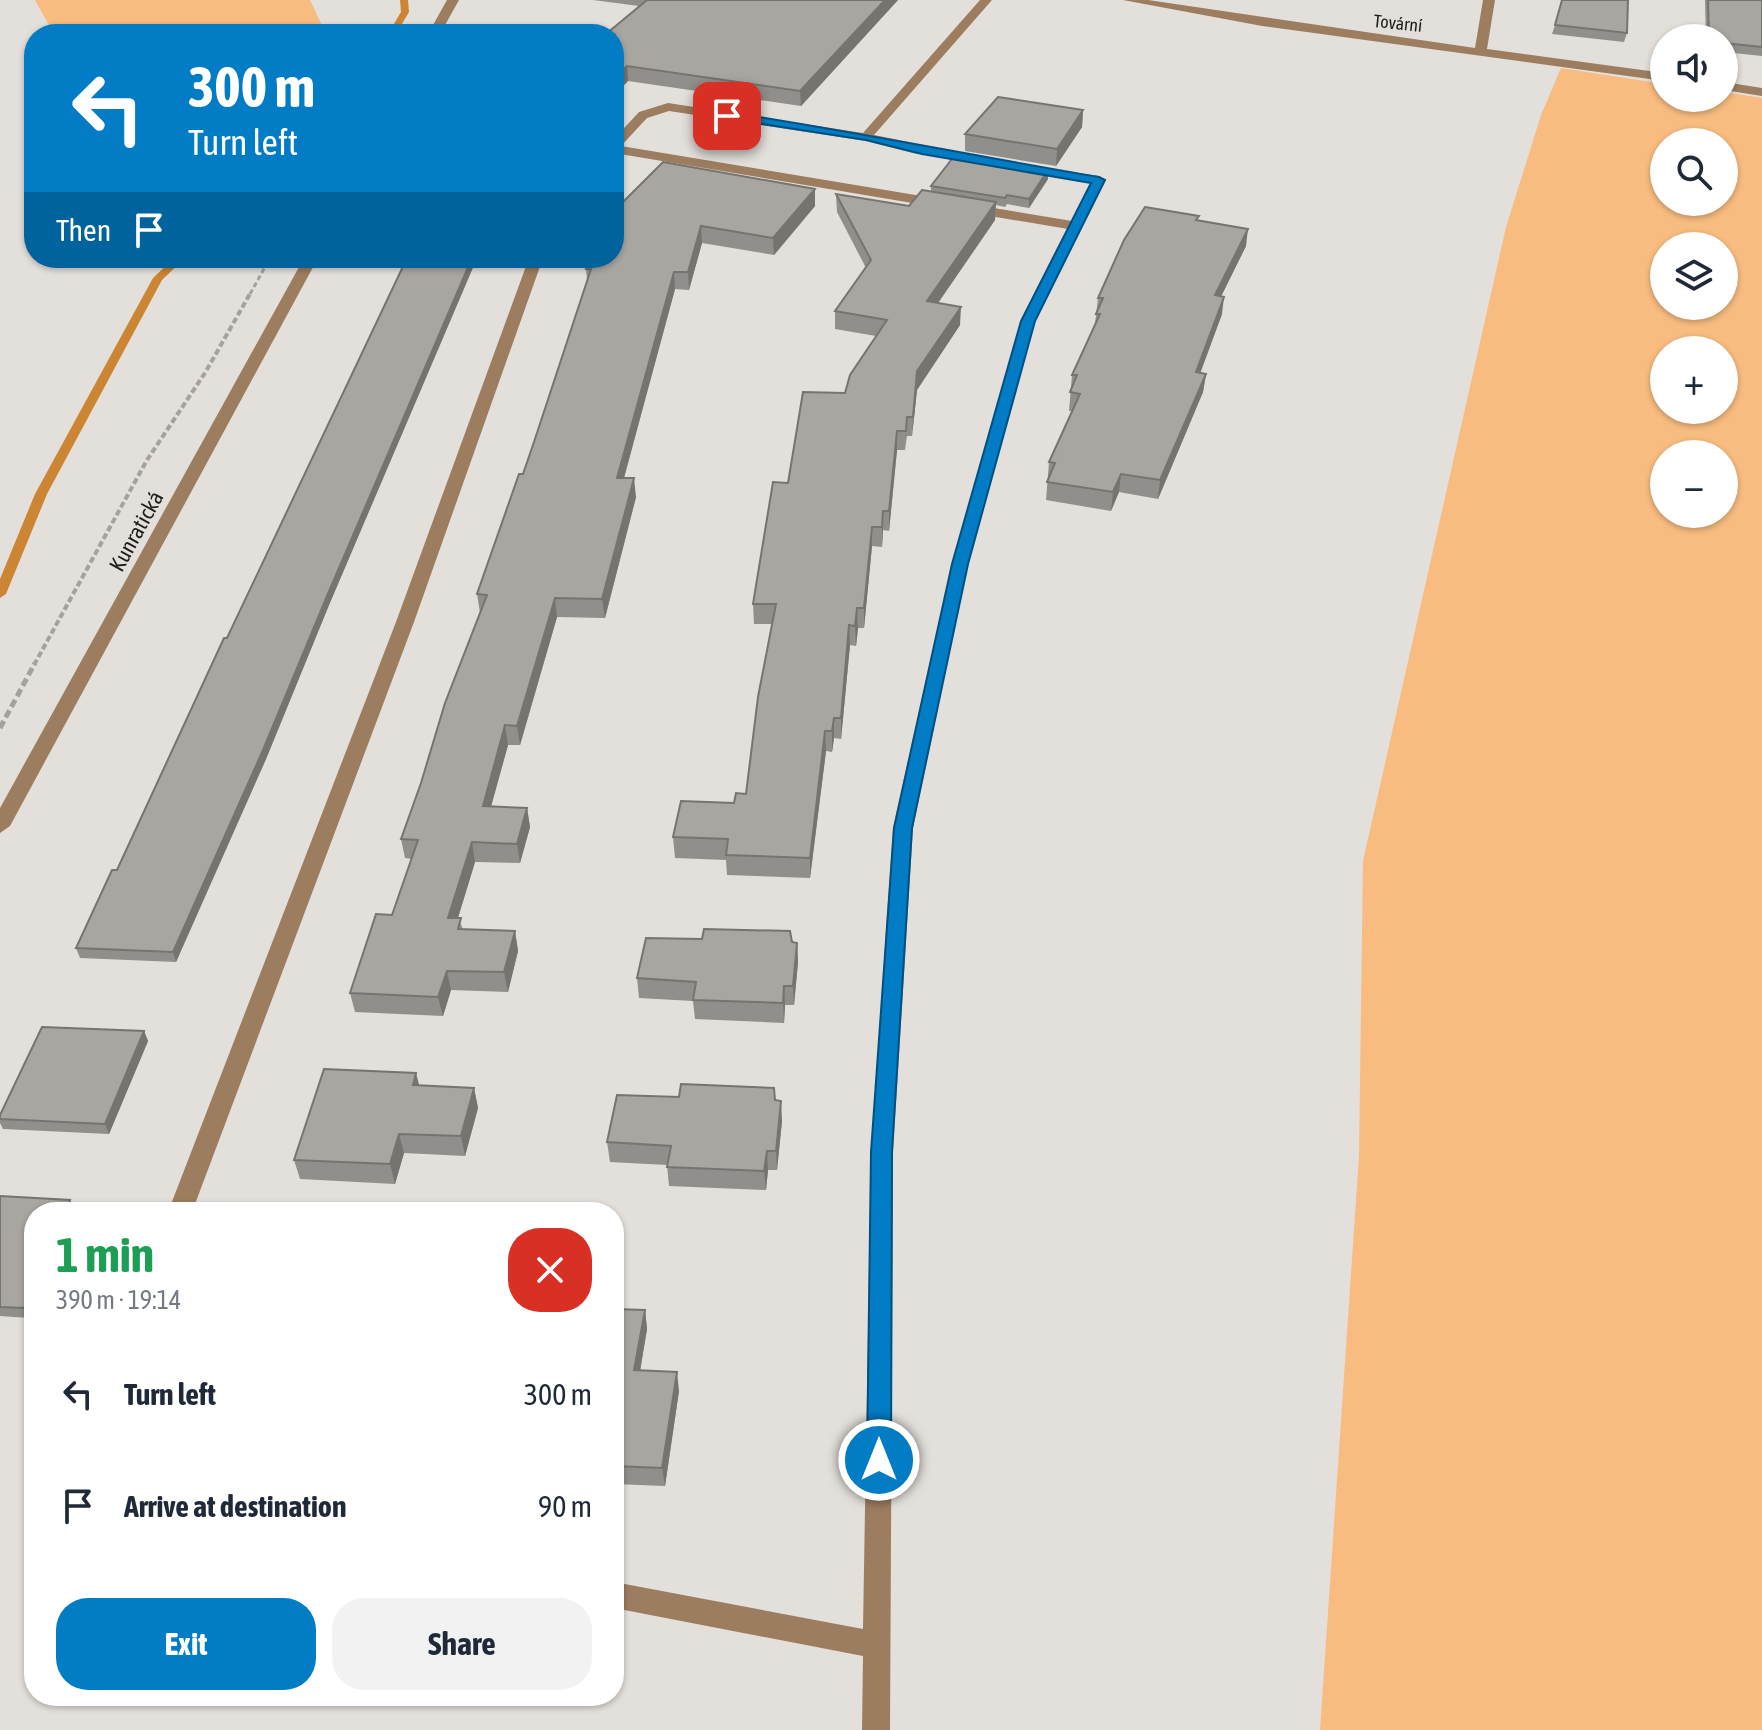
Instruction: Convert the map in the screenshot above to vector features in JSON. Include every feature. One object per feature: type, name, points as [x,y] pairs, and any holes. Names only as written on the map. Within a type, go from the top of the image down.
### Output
[{"type":"street","points":[[440,24],[453,0]]},
{"type":"street","points":[[866,137],[986,0]]},
{"type":"street","name":"Tovární","points":[[1129,0],[1164,3],[1345,36],[1481,50],[1650,75]]},
{"type":"street","points":[[1481,50],[1489,0]]},
{"type":"street","points":[[1738,88],[1762,92]]},
{"type":"street","points":[[624,136],[643,115],[668,107],[866,137],[922,151],[1099,180],[1028,321],[960,564],[903,828],[882,1152],[876,1730]]},
{"type":"street","points":[[624,149],[1076,226]]},
{"type":"street","name":"Kunratická","points":[[0,826],[306,268]]},
{"type":"street","points":[[184,1202],[405,622],[532,268]]},
{"type":"street","points":[[624,1597],[877,1645]]},
{"type":"path","points":[[0,728],[147,460],[205,373],[264,268]]},
{"type":"shaded area","points":[[35,0],[310,0],[321,24],[48,24]]},
{"type":"shaded area","points":[[1561,68],[1650,82],[1650,112],[1738,112],[1738,94],[1762,98],[1762,1730],[1320,1730],[1359,1156],[1363,861],[1506,227],[1541,115]]},
{"type":"building","points":[[647,0],[885,0],[800,91],[627,66],[624,69],[624,24],[618,24]]},
{"type":"building","points":[[1562,0],[1628,0],[1627,33],[1555,25]]},
{"type":"building","points":[[1708,0],[1762,0],[1762,47],[1738,44],[1738,24],[1709,24]]},
{"type":"building","points":[[998,97],[1083,110],[1057,149],[965,134]]},
{"type":"building","points":[[955,155],[1048,170],[1029,199],[931,186]]},
{"type":"building","points":[[663,162],[815,189],[773,238],[701,226],[688,272],[674,272],[617,478],[634,478],[602,599],[555,598],[517,726],[505,725],[483,806],[527,808],[517,844],[472,842],[448,918],[461,918],[458,929],[515,931],[504,972],[447,971],[438,997],[350,993],[376,914],[392,915],[418,840],[401,839],[445,703],[487,595],[477,594],[519,474],[523,474],[534,442],[591,269],[586,268],[624,268],[624,201]]},
{"type":"building","points":[[922,190],[996,202],[927,301],[961,307],[917,371],[913,417],[907,417],[906,431],[897,431],[889,511],[883,511],[882,527],[872,527],[864,608],[857,608],[855,626],[849,625],[841,718],[834,718],[832,731],[825,731],[810,858],[726,855],[728,839],[673,837],[681,801],[734,803],[736,793],[746,794],[758,697],[776,604],[753,604],[773,482],[788,483],[803,392],[845,393],[850,375],[887,320],[835,311],[871,260],[836,194],[909,206]]},
{"type":"building","points":[[1145,207],[1199,216],[1196,220],[1248,229],[1215,295],[1224,297],[1196,372],[1206,374],[1160,480],[1121,474],[1113,492],[1047,482],[1055,463],[1049,462],[1080,394],[1070,392],[1077,375],[1072,375],[1100,314],[1096,314],[1103,298],[1098,298],[1124,240]]},
{"type":"building","points":[[402,268],[468,268],[263,750],[173,952],[76,948],[112,870],[117,870],[224,638],[227,638]]},
{"type":"building","points":[[704,929],[790,931],[792,942],[797,943],[793,986],[784,986],[783,1003],[693,1000],[696,982],[637,978],[646,938],[702,939]]},
{"type":"building","points":[[42,1027],[144,1031],[105,1124],[0,1119]]},
{"type":"building","points":[[324,1069],[416,1073],[413,1085],[474,1088],[461,1136],[399,1134],[390,1164],[294,1160]]},
{"type":"building","points":[[681,1084],[774,1088],[775,1100],[781,1101],[776,1151],[767,1151],[764,1171],[667,1167],[671,1146],[607,1142],[617,1095],[679,1097]]},
{"type":"building","points":[[0,1196],[70,1200],[24,1202],[24,1308],[0,1307]]},
{"type":"building","points":[[624,1309],[645,1310],[634,1370],[677,1372],[662,1468],[624,1466]]},
{"type":"waterway","points":[[398,24],[405,12],[404,0]]},
{"type":"waterway","points":[[0,594],[41,494],[158,278],[169,268]]},
{"type":"route","points":[[727,116],[866,137],[922,151],[1099,180],[1028,321],[960,564],[903,828],[882,1152],[879,1460]]}]
